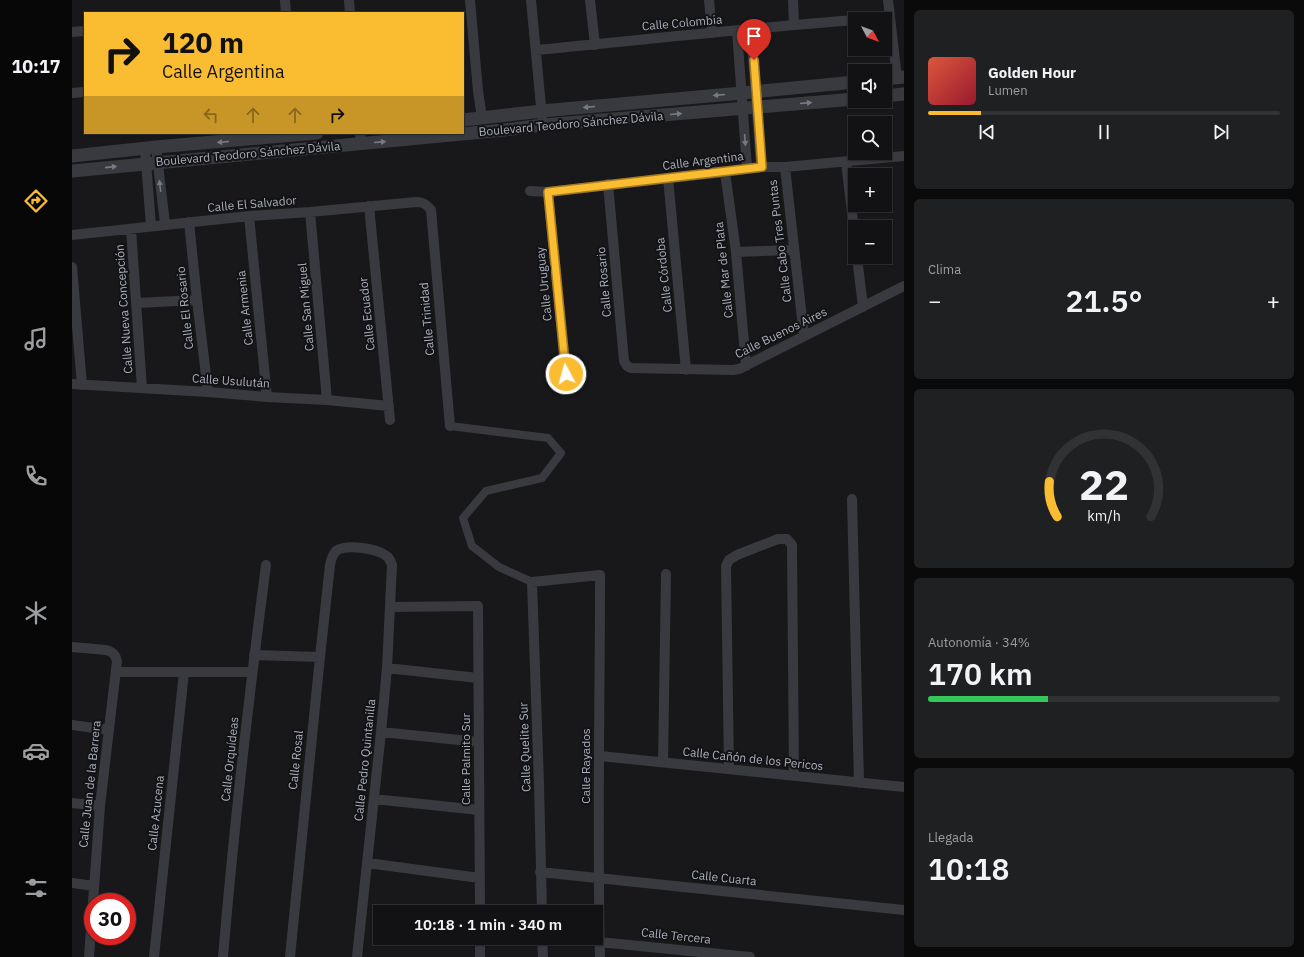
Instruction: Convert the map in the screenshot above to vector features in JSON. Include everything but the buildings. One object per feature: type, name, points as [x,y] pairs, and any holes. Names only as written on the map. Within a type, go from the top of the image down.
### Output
[{"type":"street","points":[[285,0],[286,12]]},
{"type":"street","points":[[349,0],[350,12]]},
{"type":"street","points":[[470,0],[478,91],[482,118]]},
{"type":"street","points":[[531,0],[543,125]]},
{"type":"street","points":[[590,0],[595,45]]},
{"type":"street","points":[[709,0],[712,33]]},
{"type":"street","points":[[793,0],[794,25]]},
{"type":"street","points":[[888,0],[889,12]]},
{"type":"street","name":"Calle Colombia","points":[[536,50],[848,21]]},
{"type":"street","points":[[751,30],[762,167]]},
{"type":"street","points":[[72,32],[84,31]]},
{"type":"street","points":[[737,31],[748,168]]},
{"type":"street","points":[[892,48],[895,78]]},
{"type":"street","name":"Boulevard Teodoro Sánchez Dávila","points":[[464,120],[542,111],[848,83]]},
{"type":"street","points":[[72,93],[84,92]]},
{"type":"street","points":[[892,95],[904,94]]},
{"type":"street","name":"Boulevard Teodoro Sánchez Dávila","points":[[464,133],[848,100]]},
{"type":"street","name":"Boulevard Teodoro Sánchez Dávila","points":[[72,156],[297,134]]},
{"type":"street","name":"Boulevard Teodoro Sánchez Dávila","points":[[72,171],[361,139],[440,134]]},
{"type":"street","points":[[151,148],[151,226]]},
{"type":"street","name":"Calle Argentina","points":[[530,191],[548,192],[608,184],[725,172],[748,168],[785,167],[904,156]]},
{"type":"street","points":[[846,162],[853,220]]},
{"type":"street","points":[[152,163],[165,224]]},
{"type":"street","name":"Calle Cabo Tres Puntas","points":[[785,167],[804,336]]},
{"type":"street","name":"Calle Mar de Plata","points":[[725,172],[736,252],[746,366]]},
{"type":"street","name":"Calle Córdoba","points":[[668,178],[686,370]]},
{"type":"street","name":"Calle Rosario","points":[[608,184],[624,361],[627,366],[637,369]]},
{"type":"street","name":"Calle Uruguay","points":[[548,192],[566,374]]},
{"type":"street","name":"Calle El Salvador","points":[[72,234],[249,216],[421,202],[427,204],[431,210]]},
{"type":"street","name":"Calle Ecuador","points":[[369,206],[390,420]]},
{"type":"street","name":"Calle Trinidad","points":[[431,210],[450,426]]},
{"type":"street","name":"Calle San Miguel","points":[[310,212],[327,400]]},
{"type":"street","name":"Calle Armenia","points":[[249,216],[267,397]]},
{"type":"street","name":"Calle El Rosario","points":[[189,222],[208,392]]},
{"type":"street","name":"Calle Nueva Concepción","points":[[131,229],[142,388]]},
{"type":"street","points":[[736,252],[794,250]]},
{"type":"street","points":[[858,264],[863,307]]},
{"type":"street","points":[[72,267],[77,385]]},
{"type":"street","name":"Calle Buenos Aires","points":[[637,369],[733,370],[746,366],[904,286]]},
{"type":"street","points":[[137,303],[197,300]]},
{"type":"street","name":"Calle Usulután","points":[[77,385],[327,400],[389,406]]},
{"type":"street","points":[[450,426],[548,438],[561,453],[542,478],[486,491],[463,518],[472,546],[499,567],[532,582]]},
{"type":"street","points":[[852,499],[859,783]]},
{"type":"street","points":[[730,769],[726,566],[729,560],[736,555],[778,538],[787,539],[792,545],[794,776]]},
{"type":"street","name":"Calle Pedro Quintanilla","points":[[330,565],[332,555],[338,550],[344,548],[375,550],[389,558],[392,565],[387,668],[357,957]]},
{"type":"street","name":"Calle Orquídeas","points":[[222,957],[230,866],[266,564]]},
{"type":"street","name":"Calle Rosal","points":[[290,957],[330,565]]},
{"type":"street","points":[[663,762],[666,574]]},
{"type":"street","name":"Calle Rayados","points":[[532,582],[600,575],[598,905]]},
{"type":"street","name":"Calle Quelite Sur","points":[[532,582],[542,905]]},
{"type":"street","name":"Calle Palmito Sur","points":[[390,607],[478,606],[478,810],[480,905]]},
{"type":"street","name":"Calle Juan de la Barrera","points":[[72,647],[111,651],[115,655],[117,661],[100,806],[89,957]]},
{"type":"street","points":[[254,655],[320,657]]},
{"type":"street","points":[[387,668],[478,678]]},
{"type":"street","points":[[116,672],[252,672]]},
{"type":"street","name":"Calle Azucena","points":[[154,957],[184,672]]},
{"type":"street","points":[[72,726],[108,730]]},
{"type":"street","points":[[381,732],[479,742]]},
{"type":"street","name":"Calle Cañón de los Pericos","points":[[600,756],[904,787]]},
{"type":"street","points":[[374,799],[478,810]]},
{"type":"street","points":[[72,803],[100,806]]},
{"type":"street","points":[[367,863],[480,878]]},
{"type":"street","name":"Calle Cuarta","points":[[540,872],[904,910]]},
{"type":"street","points":[[72,883],[94,886]]},
{"type":"street","name":"Calle Tercera","points":[[603,943],[667,953],[750,957]]},
{"type":"street","points":[[480,945],[480,957]]},
{"type":"street","points":[[542,945],[543,957]]},
{"type":"street","name":"Calle Rayados","points":[[599,945],[600,957]]},
{"type":"route","points":[[566,374],[548,192],[762,167],[754,60]]}]
